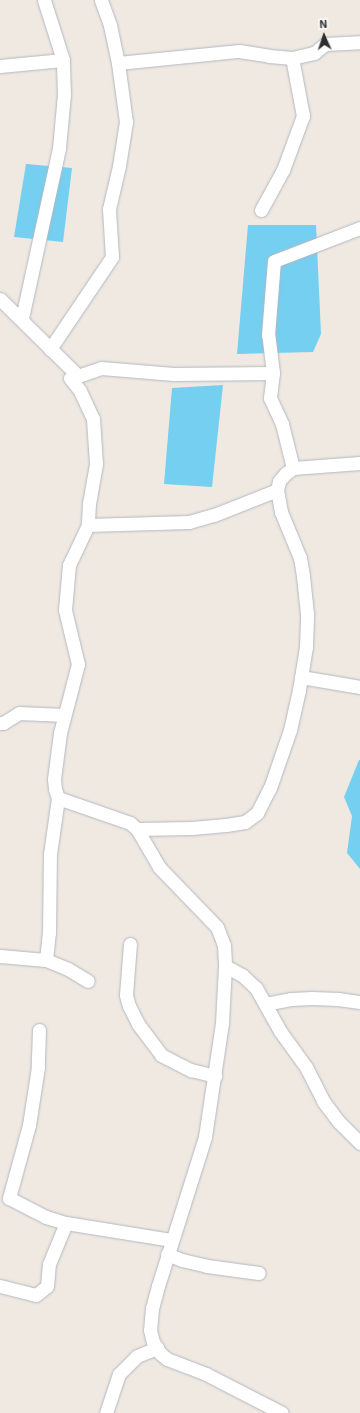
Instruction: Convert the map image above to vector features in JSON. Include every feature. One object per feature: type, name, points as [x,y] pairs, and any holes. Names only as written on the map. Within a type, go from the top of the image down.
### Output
[{"type":"street","points":[[22,318],[59,148],[64,94],[63,60],[44,0]]},
{"type":"street","points":[[50,349],[112,257],[109,209],[120,166],[126,122],[118,64],[110,25],[101,0]]},
{"type":"street","points":[[118,64],[239,51],[292,58],[314,53],[325,44],[360,42]]},
{"type":"street","points":[[261,210],[283,170],[303,116],[292,58]]},
{"type":"street","points":[[0,66],[63,60]]},
{"type":"street","points":[[293,468],[282,424],[270,398],[273,373],[268,335],[274,261],[360,228]]},
{"type":"street","points":[[0,299],[22,318],[50,349],[78,376]]},
{"type":"street","points":[[46,960],[49,933],[50,854],[58,798],[54,778],[60,733],[78,664],[64,610],[69,565],[88,525],[89,503],[96,464],[93,419],[80,391],[70,378],[101,368],[190,374],[273,373]]},
{"type":"street","points":[[137,829],[219,826],[245,822],[257,814],[270,788],[290,730],[306,646],[307,614],[303,576],[300,558],[281,512],[277,490],[279,481],[284,474],[293,468],[360,463]]},
{"type":"street","points":[[88,525],[189,522],[214,515],[277,490]]},
{"type":"street","points":[[301,677],[360,687]]},
{"type":"street","points":[[0,723],[3,723],[19,713],[64,715]]},
{"type":"street","points":[[58,798],[130,823],[137,829],[159,868],[217,927],[224,945],[225,966],[222,1023],[205,1137],[167,1254],[152,1308],[150,1330],[157,1348],[167,1359],[206,1374],[241,1390],[282,1413]]},
{"type":"street","points":[[130,944],[126,995],[129,1006],[138,1024],[161,1055],[191,1070],[215,1076]]},
{"type":"street","points":[[0,956],[46,960],[68,969],[88,981]]},
{"type":"street","points":[[225,966],[242,976],[256,988],[280,1031],[306,1067],[323,1101],[339,1122],[360,1143]]},
{"type":"street","points":[[265,1004],[291,999],[312,998],[360,1002]]},
{"type":"street","points":[[39,1030],[38,1066],[29,1125],[4,1196],[46,1217],[66,1223],[171,1240]]},
{"type":"street","points":[[0,1286],[23,1293],[36,1295],[47,1286],[49,1264],[66,1223]]},
{"type":"street","points":[[167,1254],[182,1260],[207,1266],[259,1272]]},
{"type":"street","points":[[106,1413],[119,1374],[137,1356],[157,1348]]},
{"type":"water","points":[[26,164],[72,168],[63,242],[14,237]]},
{"type":"water","points":[[248,225],[316,225],[321,334],[313,352],[237,354]]},
{"type":"water","points":[[223,385],[212,487],[164,484],[172,388]]},
{"type":"water","points":[[359,760],[360,869],[347,853],[352,816],[344,797]]}]
